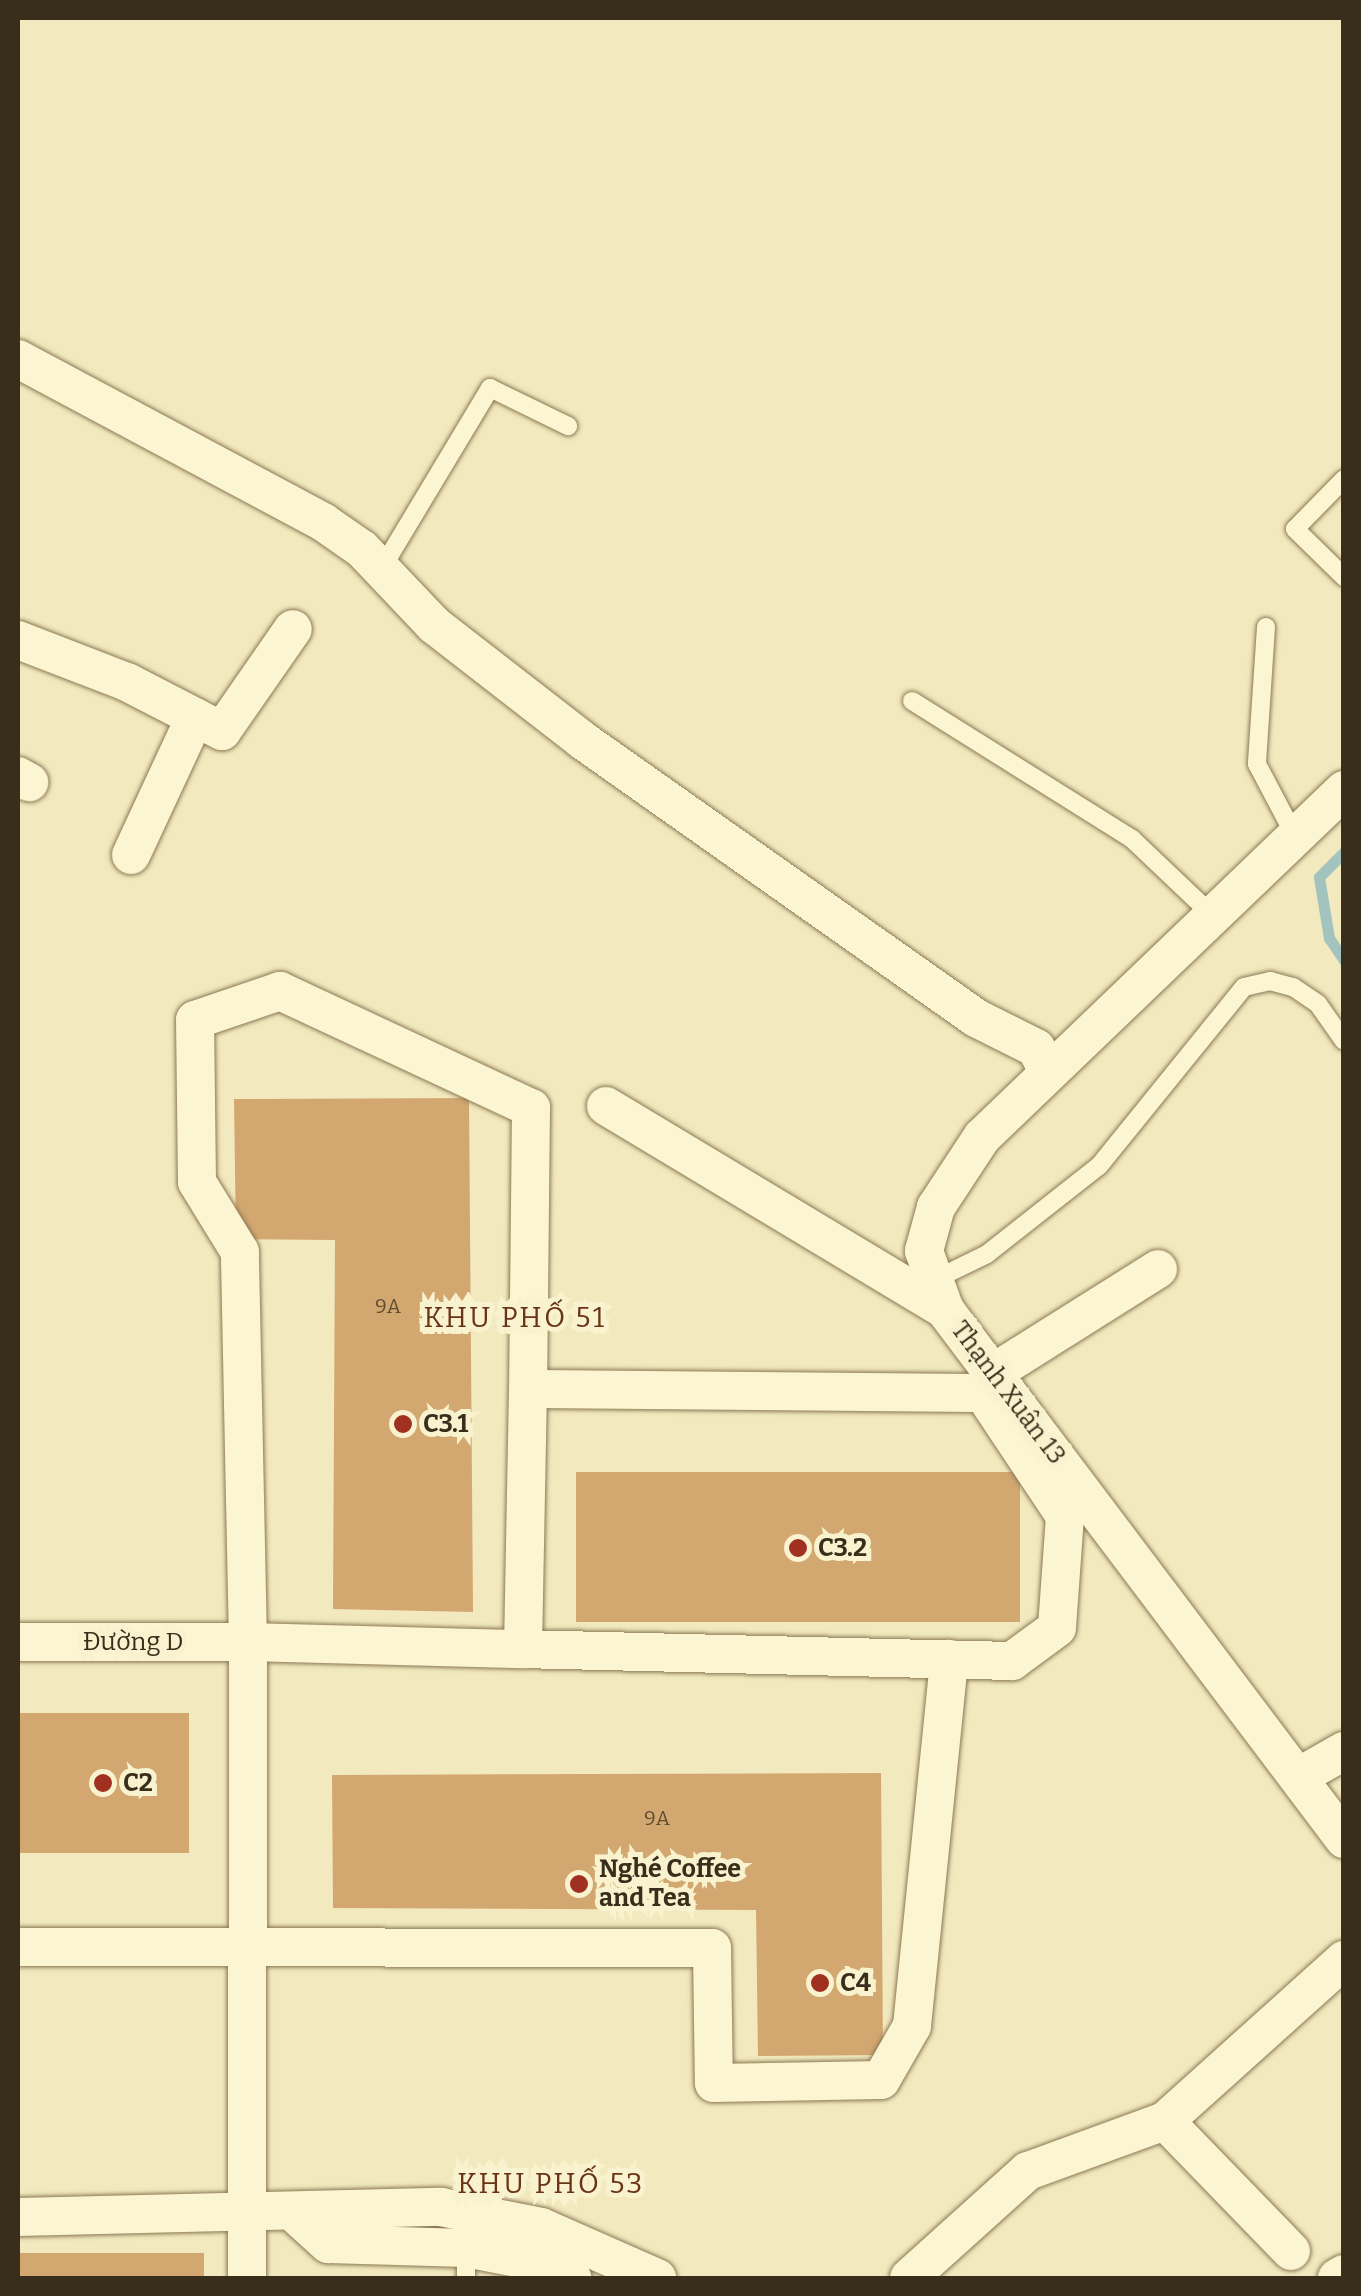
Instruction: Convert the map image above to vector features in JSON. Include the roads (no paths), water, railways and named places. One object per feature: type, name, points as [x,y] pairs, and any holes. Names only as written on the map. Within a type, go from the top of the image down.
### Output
[{"type":"street","points":[[18,359],[323,522],[382,568],[434,625],[582,740],[959,1006],[1036,1048],[1048,1072]]},
{"type":"street","points":[[18,640],[222,731],[293,630]]},
{"type":"street","points":[[131,856],[195,718]]},
{"type":"street","points":[[940,1295],[924,1251],[936,1207],[982,1137],[1344,790]]},
{"type":"street","points":[[247,2278],[248,1642],[240,1252],[196,1182],[195,1020],[280,991],[531,1108],[524,1649]]},
{"type":"street","points":[[606,1106],[940,1295]]},
{"type":"street","points":[[993,1373],[1158,1269]]},
{"type":"street","name":"Thạnh Xuân 13","points":[[940,1295],[993,1373],[1344,1838]]},
{"type":"street","name":"Đường D","points":[[18,1642],[248,1642],[1012,1661],[1056,1628],[1066,1516],[983,1393],[528,1389]]},
{"type":"street","points":[[18,1946],[712,1948],[714,2083],[881,2080],[912,2026],[949,1658]]},
{"type":"street","points":[[1298,1777],[1344,1751]]},
{"type":"street","points":[[909,2278],[1028,2171],[1165,2121],[1342,1962]]},
{"type":"street","points":[[1165,2121],[1291,2252]]},
{"type":"street","points":[[18,2218],[297,2216],[335,2208],[441,2208],[541,2228],[657,2278]]},
{"type":"street","points":[[297,2216],[328,2244],[556,2275]]},
{"type":"street","points":[[1337,2278],[1344,2274]]},
{"type":"lane","points":[[382,568],[490,388],[568,426]]},
{"type":"lane","points":[[1344,478],[1295,529],[1344,577]]},
{"type":"lane","points":[[1266,627],[1256,764],[1295,836]]},
{"type":"lane","points":[[912,700],[1132,838],[1211,914]]},
{"type":"lane","points":[[940,1295],[1099,1166],[1244,987],[1270,981],[1293,988],[1318,1004],[1344,1040]]},
{"type":"waterway","points":[[1344,852],[1319,877],[1329,938],[1344,960]]},
{"type":"place","name":"С3.1","points":[[403,1424]]},
{"type":"place","name":"C3.2","points":[[798,1548]]},
{"type":"place","name":"С2","points":[[103,1783]]},
{"type":"place","name":"Nghé Coffee and Tea","points":[[579,1884]]},
{"type":"place","name":"C4","points":[[820,1983]]},
{"type":"district","name":"KHU PHỐ 51","points":[[515,1318]]},
{"type":"district","name":"KHU PHỐ 53","points":[[551,2184]]}]
